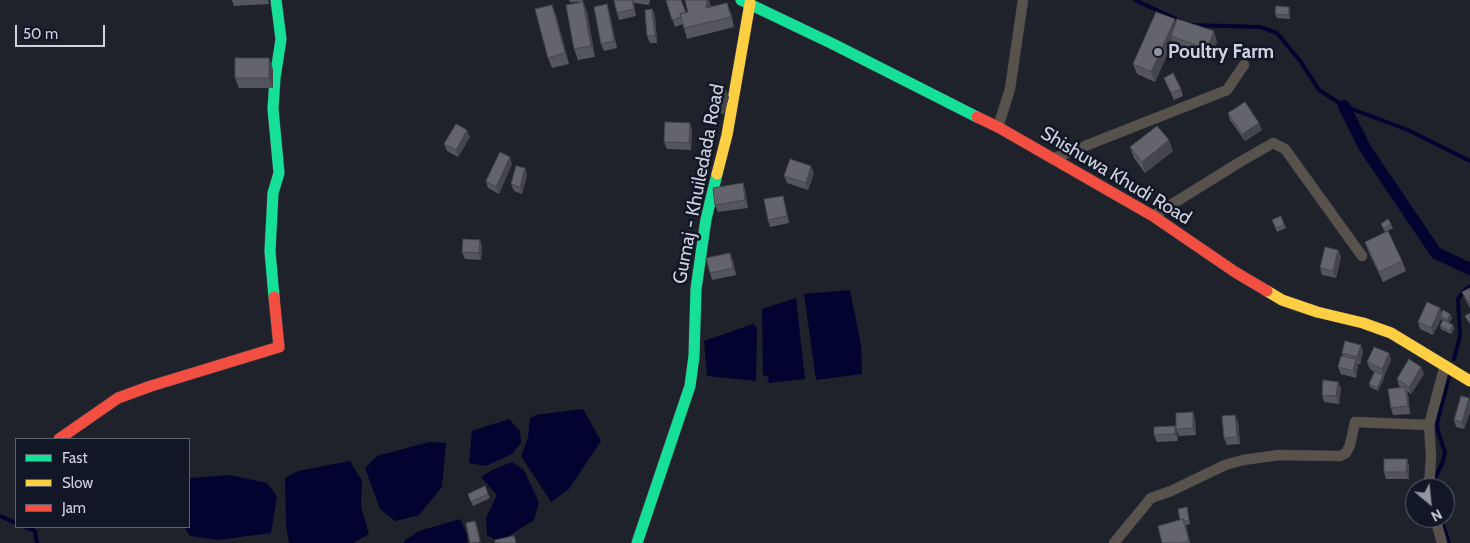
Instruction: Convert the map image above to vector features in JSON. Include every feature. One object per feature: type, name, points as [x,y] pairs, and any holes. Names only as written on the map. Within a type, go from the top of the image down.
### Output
[{"type":"street","points":[[60,438],[118,398],[279,346],[270,252],[273,193],[279,173],[273,109],[275,78],[281,39],[276,0]]},
{"type":"street","points":[[998,127],[1010,89],[1023,0]]},
{"type":"street","name":"Shishuwa Khudi Road","points":[[746,2],[998,127],[1153,216],[1235,272],[1282,300],[1391,333],[1470,381]]},
{"type":"street","name":"Gumaj - Khuiledada Road","points":[[638,543],[690,386],[694,356],[696,289],[705,228],[727,135],[746,2]]},
{"type":"street","points":[[1052,159],[1227,90],[1244,65]]},
{"type":"street","points":[[1153,216],[1274,143],[1285,149],[1362,256]]},
{"type":"street","points":[[1430,478],[1431,456],[1429,425],[1445,365]]},
{"type":"street","points":[[1114,543],[1151,498],[1225,465],[1243,460],[1279,455],[1340,456],[1346,453],[1350,445],[1355,422],[1429,425]]},
{"type":"street","points":[[1438,528],[1442,543]]},
{"type":"shaded area","points":[[850,290],[861,345],[862,374],[816,380],[804,294]]},
{"type":"shaded area","points":[[796,298],[805,379],[768,383],[769,377],[763,375],[762,309]]},
{"type":"shaded area","points":[[753,324],[757,328],[756,381],[707,376],[704,341]]},
{"type":"shaded area","points":[[583,409],[601,441],[569,489],[551,502],[521,456],[528,438],[530,418],[536,415]]},
{"type":"shaded area","points":[[509,419],[520,431],[521,443],[512,454],[486,466],[469,463],[472,431]]},
{"type":"shaded area","points":[[429,442],[446,443],[442,487],[419,515],[395,521],[380,509],[365,468],[377,456]]},
{"type":"shaded area","points":[[350,461],[362,481],[361,507],[369,534],[353,543],[289,543],[286,526],[285,478],[298,471]]},
{"type":"shaded area","points":[[512,462],[524,470],[539,502],[534,520],[499,542],[487,535],[486,518],[497,495],[481,477],[492,470]]},
{"type":"shaded area","points":[[229,475],[267,483],[277,496],[271,533],[218,540],[190,536],[185,528],[190,528],[191,478]]},
{"type":"shaded area","points":[[460,519],[467,535],[467,543],[404,543],[404,541],[419,531]]},
{"type":"building","points":[[614,0],[632,0],[634,9],[617,13]]},
{"type":"building","points":[[666,0],[681,0],[686,13],[680,14],[681,17],[672,20]]},
{"type":"building","points":[[685,0],[707,0],[706,8],[727,3],[731,17],[684,28],[680,14],[688,12]]},
{"type":"building","points":[[583,2],[591,46],[574,49],[566,5]]},
{"type":"building","points":[[607,4],[614,41],[601,44],[594,7]]},
{"type":"building","points":[[552,5],[565,53],[548,58],[535,9]]},
{"type":"building","points":[[1276,6],[1289,7],[1288,15],[1275,14]]},
{"type":"building","points":[[652,9],[655,36],[647,36],[645,10]]},
{"type":"building","points":[[1156,12],[1175,19],[1151,72],[1133,64]]},
{"type":"building","points":[[1177,19],[1214,31],[1207,49],[1171,36]]},
{"type":"building","points":[[235,58],[269,58],[269,78],[235,78]]},
{"type":"building","points":[[1173,73],[1181,89],[1171,93],[1164,78]]},
{"type":"building","points":[[714,87],[726,90],[721,107],[709,104]]},
{"type":"building","points":[[1245,102],[1259,123],[1242,134],[1228,113]]},
{"type":"building","points":[[665,122],[690,123],[689,143],[664,142]]},
{"type":"building","points":[[456,124],[467,130],[456,150],[444,144]]},
{"type":"building","points":[[1157,126],[1169,140],[1142,162],[1130,147]]},
{"type":"building","points":[[500,152],[510,157],[496,187],[486,181]]},
{"type":"building","points":[[790,159],[811,166],[806,183],[784,176]]},
{"type":"building","points":[[516,166],[525,168],[520,187],[511,184]]},
{"type":"building","points":[[743,183],[745,200],[715,205],[713,188]]},
{"type":"building","points":[[783,196],[787,216],[768,220],[764,199]]},
{"type":"building","points":[[1281,216],[1284,225],[1276,228],[1272,220]]},
{"type":"building","points":[[1388,219],[1391,224],[1384,229],[1381,224]]},
{"type":"building","points":[[1388,231],[1402,261],[1379,272],[1365,242]]},
{"type":"building","points":[[463,239],[480,240],[479,253],[462,252]]},
{"type":"building","points":[[1325,247],[1338,250],[1333,271],[1320,268]]},
{"type":"building","points":[[730,253],[733,268],[710,273],[706,258]]},
{"type":"building","points":[[1470,288],[1470,305],[1462,292]]},
{"type":"building","points":[[1427,302],[1440,308],[1431,328],[1418,322]]},
{"type":"building","points":[[1443,310],[1450,314],[1447,320],[1440,316]]},
{"type":"building","points":[[1470,313],[1470,324],[1465,316]]},
{"type":"building","points":[[1443,320],[1453,325],[1450,331],[1440,326]]},
{"type":"building","points":[[1345,341],[1361,345],[1357,357],[1342,353]]},
{"type":"building","points":[[1374,347],[1389,353],[1382,369],[1367,362]]},
{"type":"building","points":[[1341,356],[1356,359],[1353,371],[1338,367]]},
{"type":"building","points":[[1409,359],[1421,367],[1409,387],[1397,379]]},
{"type":"building","points":[[1375,371],[1383,375],[1377,388],[1369,384]]},
{"type":"building","points":[[1323,380],[1338,382],[1336,396],[1322,395]]},
{"type":"building","points":[[1405,387],[1408,406],[1391,408],[1388,389]]},
{"type":"building","points":[[1461,396],[1469,398],[1462,422],[1454,420]]},
{"type":"building","points":[[1193,412],[1193,428],[1176,429],[1176,413]]},
{"type":"building","points":[[1235,415],[1237,437],[1224,438],[1222,416]]},
{"type":"building","points":[[1175,426],[1175,434],[1154,435],[1154,427]]},
{"type":"building","points":[[1384,459],[1407,459],[1406,472],[1384,472]]},
{"type":"building","points":[[485,486],[488,494],[471,502],[468,494]]},
{"type":"building","points":[[1187,507],[1189,521],[1180,520],[1178,509]]},
{"type":"building","points":[[1183,519],[1189,541],[1162,543],[1158,526]]},
{"type":"building","points":[[475,521],[480,542],[470,543],[466,523]]},
{"type":"building","points":[[514,536],[516,543],[495,543],[495,540]]},
{"type":"waterway","points":[[1135,0],[1180,21]]},
{"type":"waterway","points":[[1192,25],[1260,27],[1277,33],[1301,62],[1319,90],[1344,106],[1408,130],[1470,161]]},
{"type":"waterway","points":[[1344,106],[1365,148],[1436,253],[1470,269]]},
{"type":"waterway","points":[[1454,359],[1460,336],[1458,299],[1470,286]]},
{"type":"waterway","points":[[1435,478],[1445,453],[1437,423],[1450,373]]},
{"type":"waterway","points":[[0,516],[15,523]]},
{"type":"waterway","points":[[28,528],[35,531],[37,543]]},
{"type":"waterway","points":[[1444,528],[1449,543]]},
{"type":"traffic: fast","points":[[274,297],[270,251],[273,193],[279,173],[273,109],[275,78],[281,39],[276,0]]},
{"type":"traffic: fast","points":[[741,0],[977,117]]},
{"type":"traffic: fast","points":[[637,543],[690,386],[694,356],[696,289],[706,219],[717,174]]},
{"type":"traffic: slow","points":[[717,174],[727,135],[750,3]]},
{"type":"traffic: slow","points":[[1267,291],[1282,300],[1317,312],[1363,323],[1391,333],[1470,381]]},
{"type":"traffic: jam","points":[[977,117],[998,127],[1153,216],[1235,272],[1267,291]]},
{"type":"traffic: jam","points":[[60,438],[118,398],[279,347],[274,297]]},
{"type":"place","name":"Poultry Farm","points":[[1158,52]]}]
